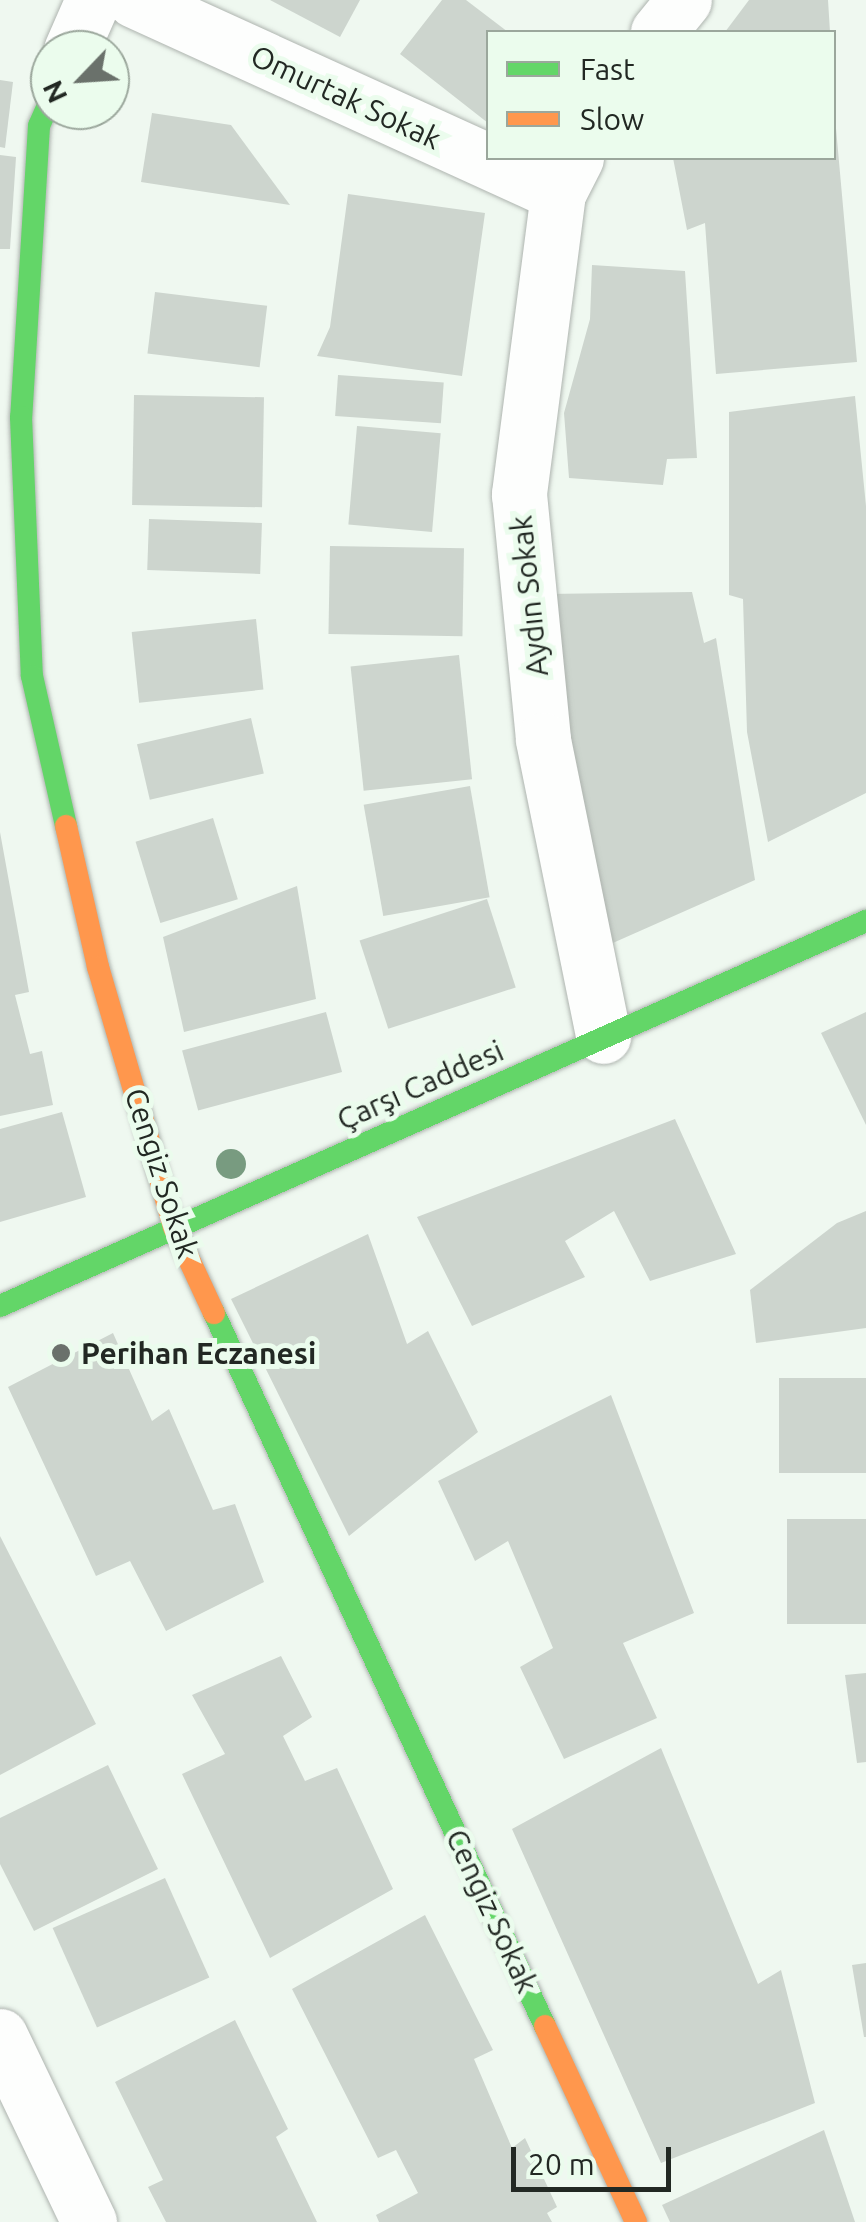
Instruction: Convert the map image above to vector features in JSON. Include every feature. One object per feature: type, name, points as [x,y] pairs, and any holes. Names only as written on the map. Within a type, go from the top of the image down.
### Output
[{"type":"street","points":[[80,30],[93,0]]},
{"type":"street","name":"Omurtak Sokak","points":[[134,0],[486,143]]},
{"type":"street","points":[[660,30],[684,0]]},
{"type":"street","name":"Cengiz Sokak","points":[[39,130],[21,418],[32,676],[98,967],[174,1227],[636,2222]]},
{"type":"street","name":"Omurtak Sokak","points":[[528,160],[567,176]]},
{"type":"street","name":"Aydın Sokak","points":[[567,176],[518,494],[544,740],[602,1036]]},
{"type":"street","name":"Çarşı Caddesi","points":[[0,1306],[866,921]]},
{"type":"street","points":[[0,2036],[90,2222]]},
{"type":"building","points":[[270,0],[360,0],[340,37]]},
{"type":"building","points":[[442,0],[466,0],[505,30],[486,30],[486,121],[400,54]]},
{"type":"building","points":[[749,0],[828,0],[830,30],[726,30]]},
{"type":"building","points":[[0,80],[13,82],[5,148],[0,147]]},
{"type":"building","points":[[152,113],[231,125],[290,205],[141,182]]},
{"type":"building","points":[[836,128],[857,362],[716,374],[705,223],[687,230],[673,160],[836,160]]},
{"type":"building","points":[[0,155],[16,157],[10,249],[0,249]]},
{"type":"building","points":[[348,194],[485,213],[462,376],[317,356],[330,327]]},
{"type":"building","points":[[592,265],[685,271],[697,458],[667,459],[663,485],[569,478],[564,413],[590,319]]},
{"type":"building","points":[[155,292],[267,306],[260,367],[147,354]]},
{"type":"building","points":[[338,375],[444,382],[441,423],[335,416]]},
{"type":"building","points":[[134,395],[264,397],[262,507],[132,505]]},
{"type":"building","points":[[855,396],[866,506],[866,793],[768,842],[747,732],[743,599],[729,595],[729,412]]},
{"type":"building","points":[[357,426],[441,433],[432,532],[348,525]]},
{"type":"building","points":[[149,519],[262,523],[260,574],[147,570]]},
{"type":"building","points":[[330,546],[464,548],[462,636],[328,634]]},
{"type":"building","points":[[692,592],[704,643],[716,638],[755,880],[597,950],[546,594]]},
{"type":"building","points":[[256,619],[263,690],[139,703],[132,632]]},
{"type":"building","points":[[459,655],[472,779],[364,791],[351,666]]},
{"type":"building","points":[[251,718],[264,774],[150,800],[137,744]]},
{"type":"building","points":[[470,786],[490,897],[383,916],[364,805]]},
{"type":"building","points":[[213,818],[238,899],[160,923],[136,842]]},
{"type":"building","points":[[0,832],[29,992],[15,995],[30,1054],[42,1051],[53,1105],[0,1116]]},
{"type":"building","points":[[297,886],[316,999],[184,1032],[163,937]]},
{"type":"building","points":[[487,899],[516,987],[388,1029],[360,940]]},
{"type":"building","points":[[326,1012],[342,1072],[198,1110],[182,1051]]},
{"type":"building","points":[[866,1012],[866,1125],[821,1033]]},
{"type":"building","points":[[62,1112],[86,1197],[0,1222],[0,1129]]},
{"type":"building","points":[[675,1119],[736,1254],[650,1281],[614,1211],[565,1241],[585,1277],[472,1326],[417,1217]]},
{"type":"building","points":[[866,1211],[866,1328],[756,1343],[750,1290],[837,1223]]},
{"type":"building","points":[[368,1234],[407,1344],[428,1331],[478,1432],[349,1536],[231,1299]]},
{"type":"building","points":[[113,1333],[152,1421],[169,1409],[213,1510],[235,1504],[264,1582],[166,1631],[130,1561],[96,1576],[8,1387]]},
{"type":"building","points":[[779,1378],[866,1378],[866,1473],[779,1473]]},
{"type":"building","points":[[611,1395],[694,1613],[623,1643],[657,1718],[564,1759],[520,1667],[553,1648],[508,1541],[475,1561],[438,1481]]},
{"type":"building","points":[[787,1519],[866,1519],[866,1624],[787,1624]]},
{"type":"building","points":[[0,1536],[96,1724],[0,1775]]},
{"type":"building","points":[[281,1656],[312,1717],[283,1736],[305,1781],[337,1768],[393,1889],[270,1958],[182,1774],[225,1754],[192,1695]]},
{"type":"building","points":[[866,1673],[866,1762],[857,1763],[845,1675]]},
{"type":"building","points":[[661,1748],[758,1984],[781,1970],[815,2103],[661,2163],[512,1829]]},
{"type":"building","points":[[108,1765],[158,1869],[34,1931],[0,1864],[0,1818]]},
{"type":"building","points":[[165,1878],[209,1978],[97,2028],[53,1928]]},
{"type":"building","points":[[425,1915],[493,2050],[474,2059],[512,2148],[525,2138],[557,2207],[547,2213],[552,2222],[379,2222],[376,2215],[418,2193],[396,2150],[378,2158],[292,1989]]},
{"type":"building","points":[[866,1963],[866,2037],[864,2037],[852,1965]]},
{"type":"building","points":[[235,2020],[288,2129],[276,2137],[317,2222],[166,2222],[148,2187],[163,2180],[115,2082]]},
{"type":"building","points":[[824,2130],[855,2222],[670,2222],[662,2205]]},
{"type":"traffic: fast","points":[[39,130],[21,417],[32,676],[66,826]]},
{"type":"traffic: fast","points":[[0,1306],[866,921]]},
{"type":"traffic: fast","points":[[214,1313],[545,2026]]},
{"type":"traffic: slow","points":[[66,826],[98,967],[174,1227],[214,1313]]},
{"type":"traffic: slow","points":[[545,2026],[636,2222]]},
{"type":"place","name":"Perihan Eczanesi","points":[[61,1353]]}]
